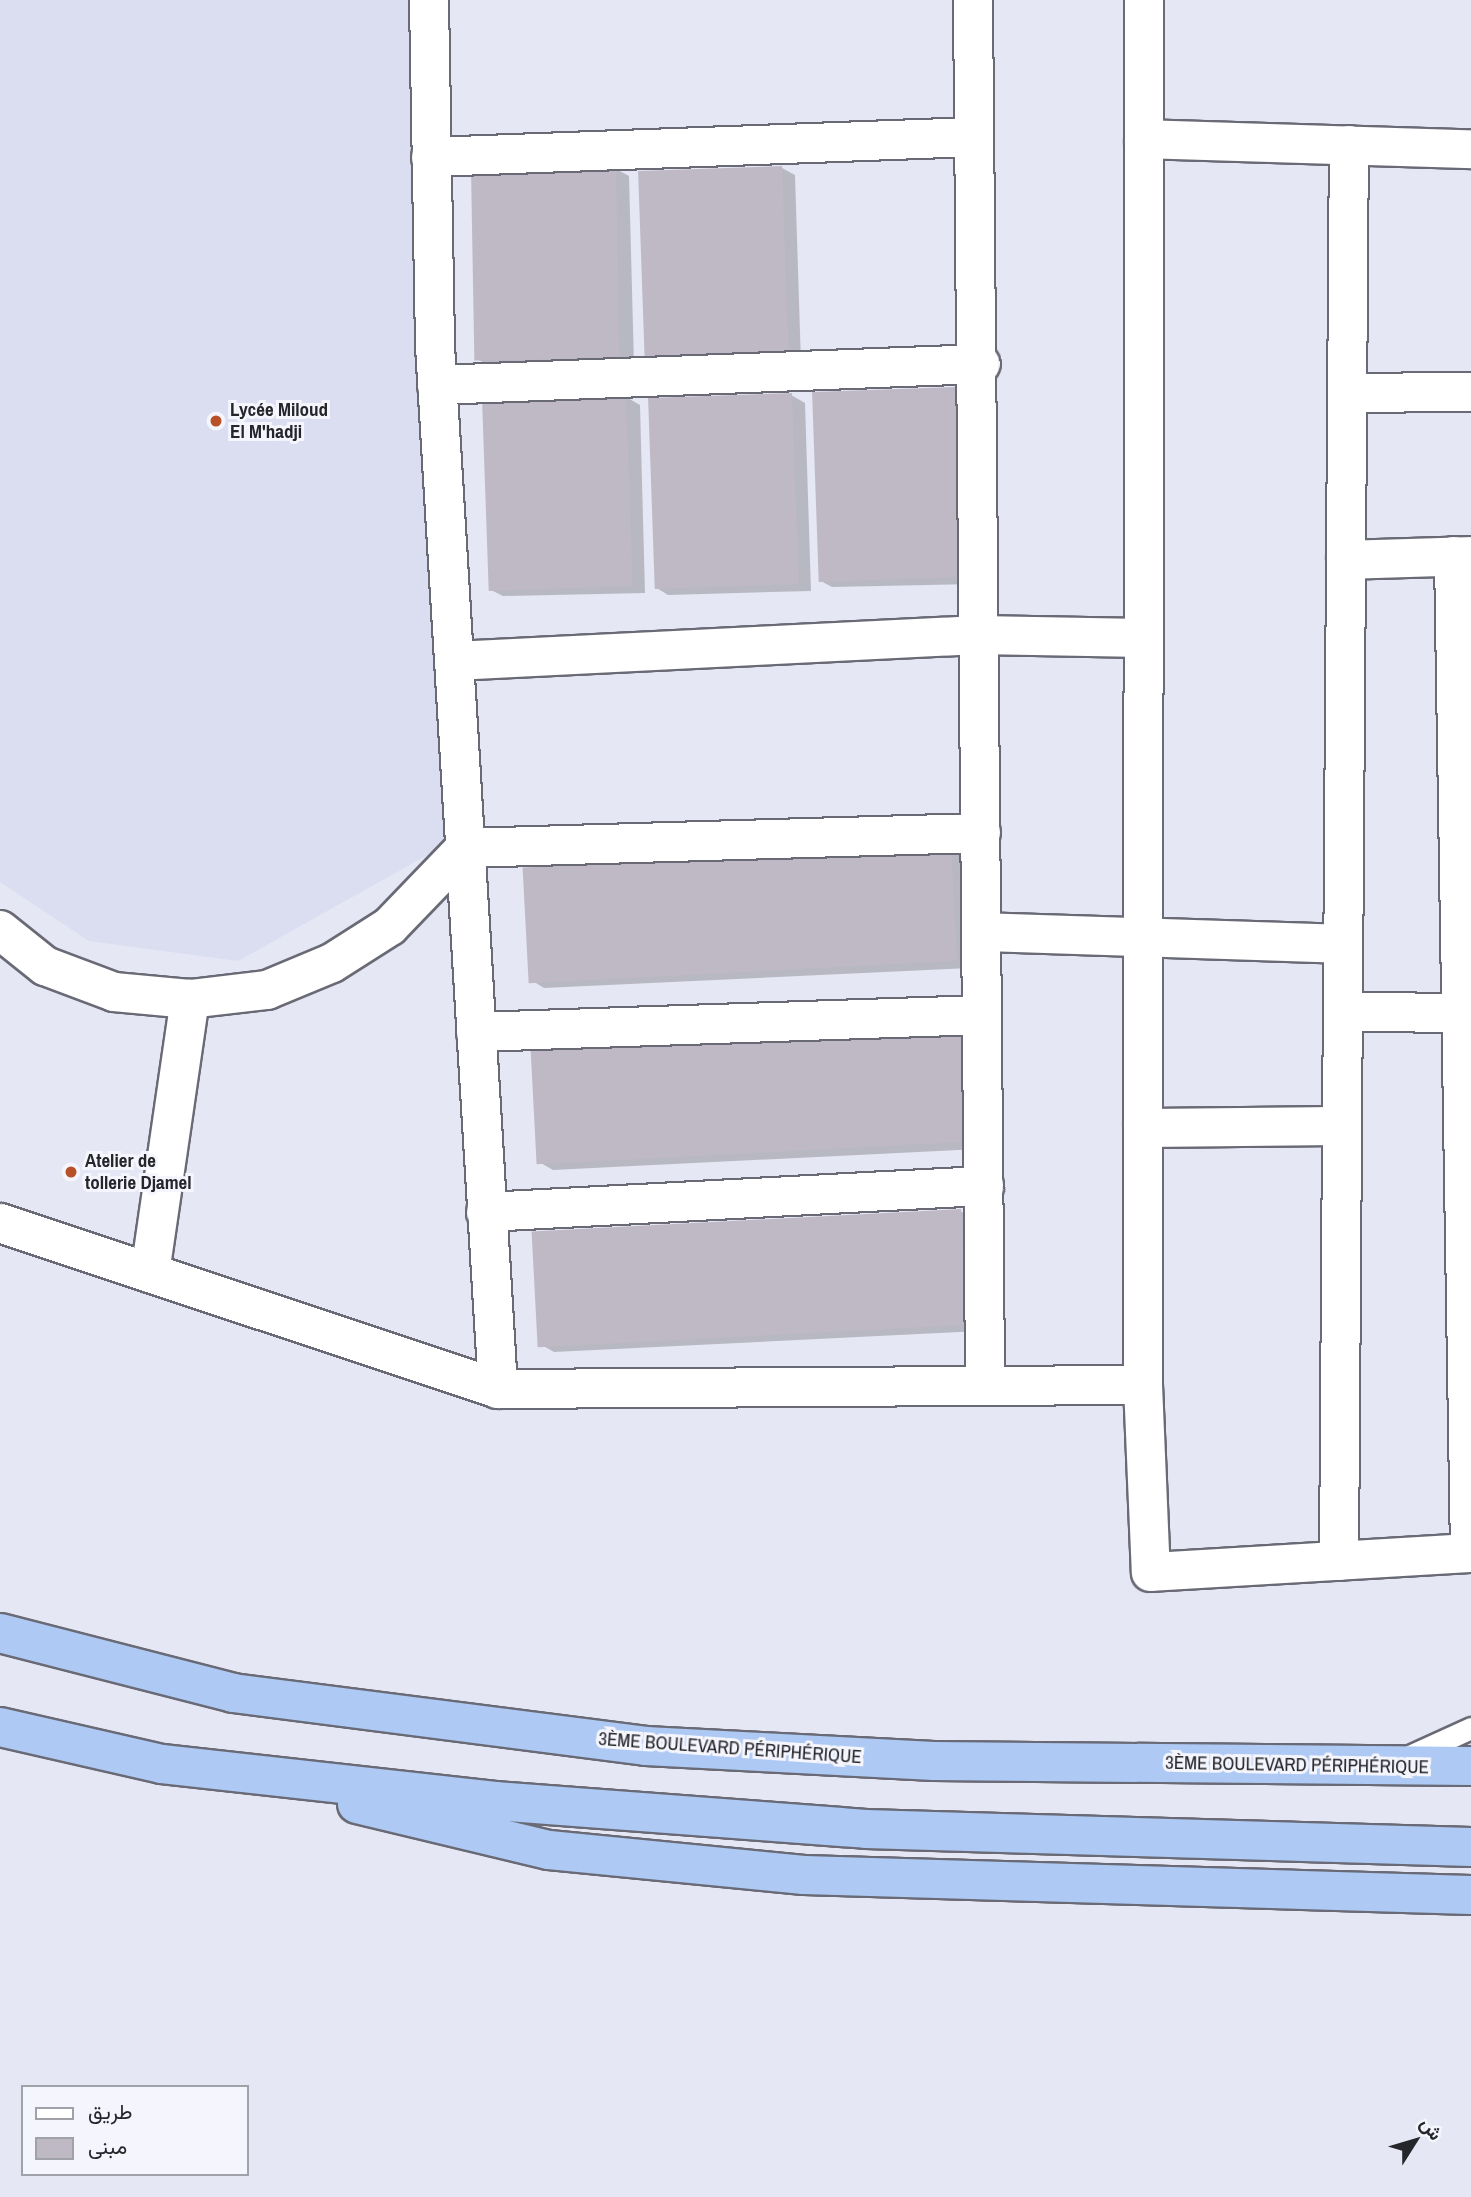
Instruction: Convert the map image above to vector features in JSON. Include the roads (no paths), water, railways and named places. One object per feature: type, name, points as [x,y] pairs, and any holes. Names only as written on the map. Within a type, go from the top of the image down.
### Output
[{"type":"highway","name":"3ÈME BOULEVARD PÉRIPHÉRIQUE","points":[[0,1633],[233,1693],[646,1746],[934,1761],[1471,1766]]},
{"type":"highway","points":[[0,1727],[162,1764],[278,1779],[866,1829],[1471,1847]]},
{"type":"highway","points":[[278,1779],[416,1822],[549,1850],[804,1875],[1471,1895]]},
{"type":"street","points":[[429,0],[437,385],[498,1389]]},
{"type":"street","points":[[973,0],[981,364],[978,635],[985,1386]]},
{"type":"street","points":[[1144,0],[1143,1385],[1151,1572],[1470,1553],[1463,556],[1346,560]]},
{"type":"street","points":[[431,157],[974,137]]},
{"type":"street","points":[[1144,139],[1471,149]]},
{"type":"street","points":[[1339,1561],[1349,145]]},
{"type":"street","points":[[437,385],[981,364]]},
{"type":"street","points":[[1347,393],[1471,392]]},
{"type":"street","points":[[454,661],[978,635],[1144,638]]},
{"type":"street","points":[[0,930],[45,966],[114,992],[190,999],[267,990],[332,963],[390,926],[465,848],[981,833]]},
{"type":"street","points":[[982,932],[1143,942],[1343,944]]},
{"type":"street","points":[[150,1273],[190,999]]},
{"type":"street","points":[[1343,1012],[1467,1013]]},
{"type":"street","points":[[476,1032],[982,1015]]},
{"type":"street","points":[[1143,1128],[1342,1126]]},
{"type":"street","points":[[486,1212],[984,1186]]},
{"type":"street","points":[[0,1223],[498,1389],[1143,1385]]},
{"type":"lane","points":[[1390,1766],[1471,1728]]},
{"type":"place","name":"Lycée Miloud El M'hadji","points":[[216,421]]},
{"type":"place","name":"Atelier de tollerie Djamel","points":[[71,1172]]}]
